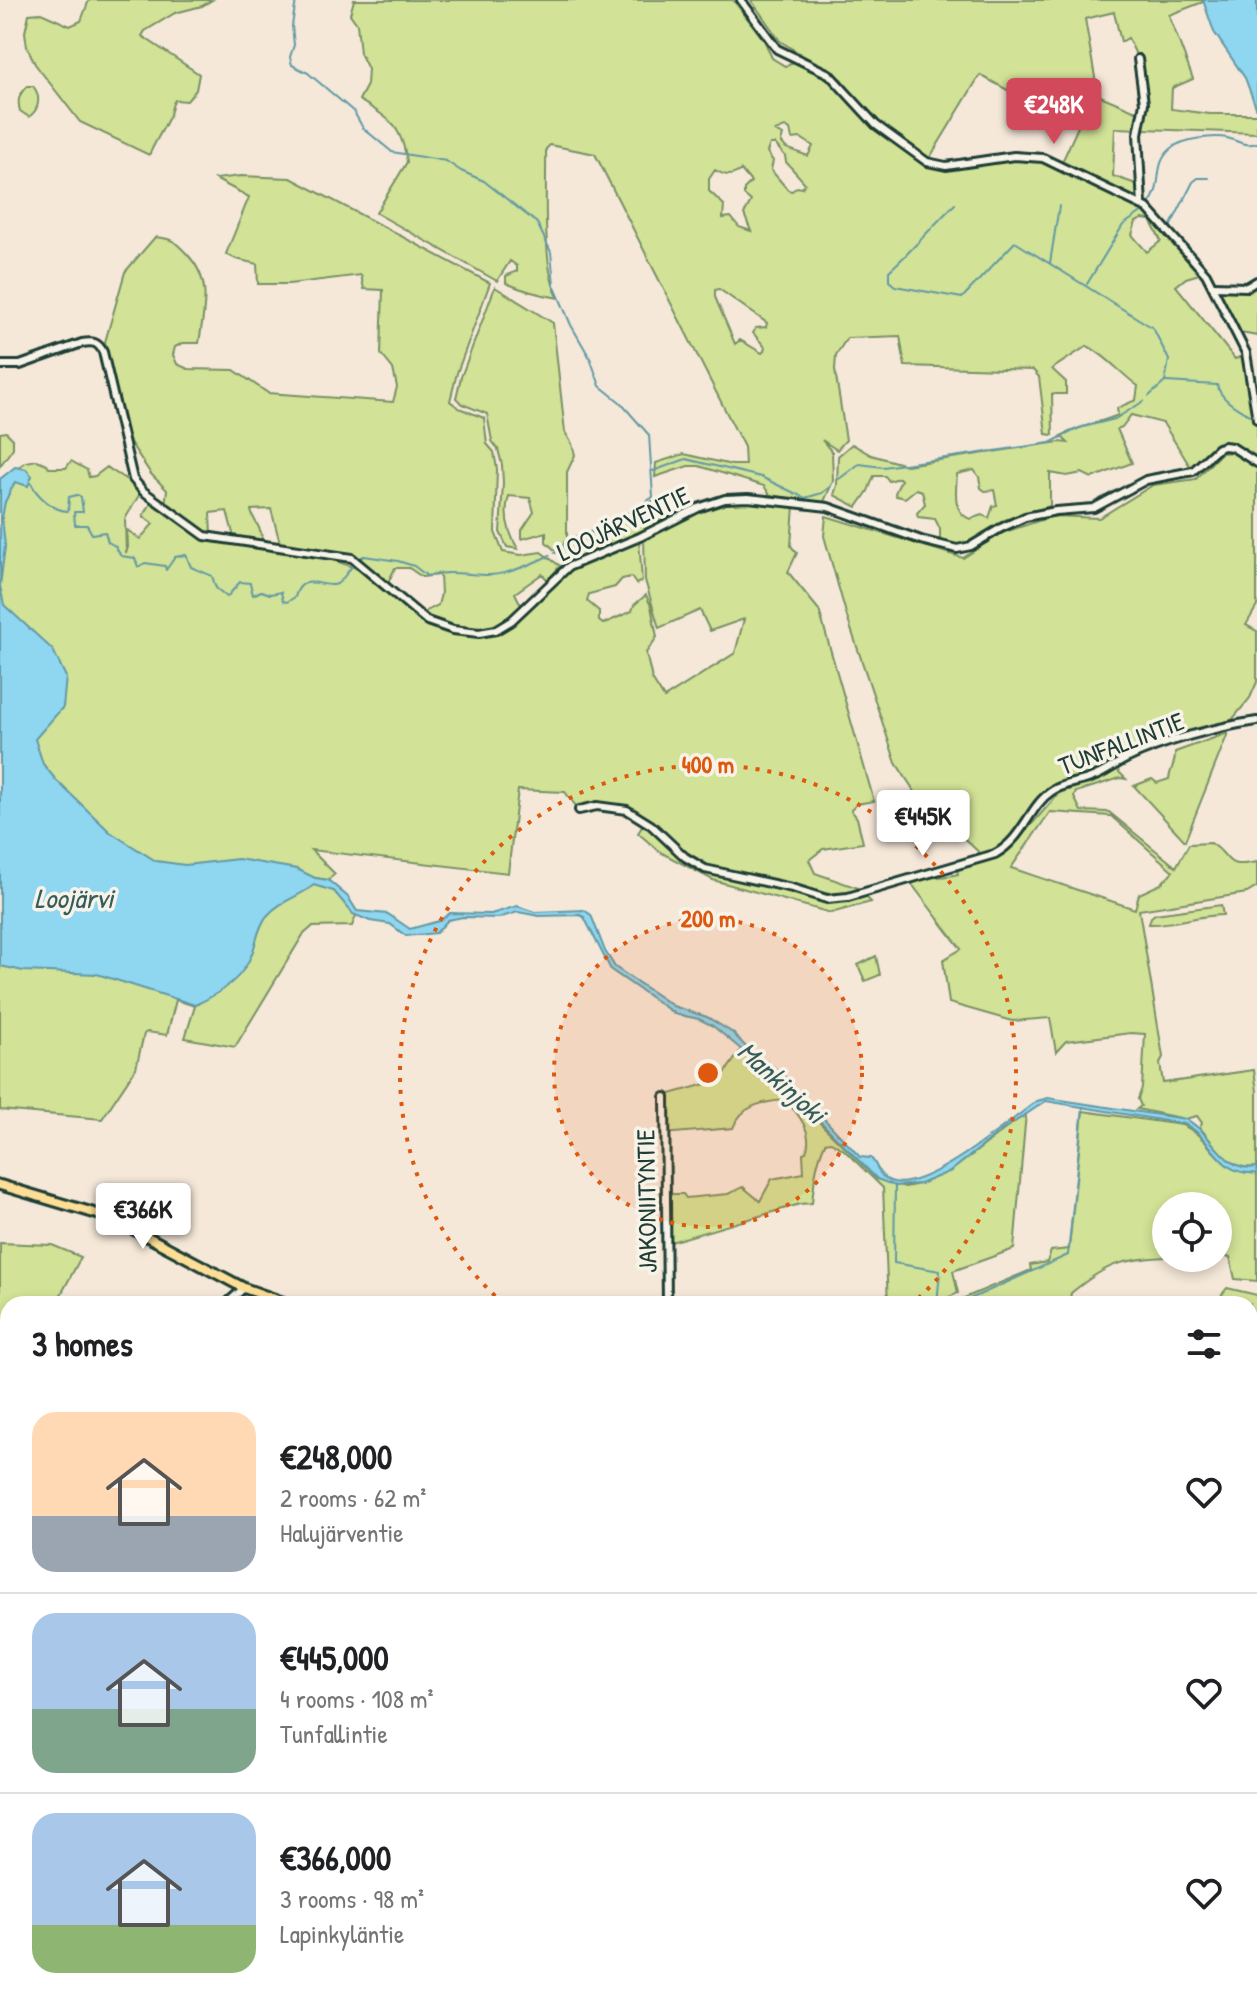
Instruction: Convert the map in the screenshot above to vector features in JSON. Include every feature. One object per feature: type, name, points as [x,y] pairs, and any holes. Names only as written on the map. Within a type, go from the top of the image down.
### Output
[{"type":"main road","points":[[0,1185],[114,1219],[244,1288],[266,1296]]},
{"type":"street","points":[[741,0],[777,49],[829,74],[876,125],[927,162],[946,166],[1014,156],[1043,158],[1142,205],[1169,230],[1213,286],[1246,353],[1257,419]]},
{"type":"street","points":[[1138,59],[1144,103],[1138,134],[1142,205]]},
{"type":"street","points":[[1213,286],[1247,287],[1257,281]]},
{"type":"street","name":"LOOJÄRVENTIE","points":[[0,365],[20,365],[82,343],[100,345],[133,479],[143,491],[186,525],[213,539],[272,544],[352,558],[416,614],[442,627],[470,632],[487,632],[504,626],[568,567],[640,537],[698,508],[725,499],[748,498],[828,507],[921,540],[957,549],[971,546],[1025,517],[1094,508],[1146,480],[1193,471],[1224,446],[1232,447],[1257,463]]},
{"type":"street","name":"TUNFALLINTIE","points":[[579,810],[597,806],[627,810],[651,825],[685,857],[705,869],[836,899],[995,854],[1014,841],[1046,796],[1061,786],[1093,778],[1127,758],[1172,743],[1257,721]]},
{"type":"street","name":"JAKONIITYNTIE","points":[[665,1097],[667,1296]]},
{"type":"street","points":[[235,1296],[244,1288]]},
{"type":"green space","points":[[89,0],[212,0],[175,13],[142,36],[199,74],[196,90],[187,101],[175,100],[149,155],[80,122],[35,64],[27,47],[25,32],[29,14],[41,13],[70,26],[81,21]]},
{"type":"green space","points":[[354,0],[733,0],[764,40],[772,58],[785,66],[796,61],[828,76],[874,127],[926,164],[946,169],[1012,158],[1035,158],[1101,187],[1141,208],[1159,223],[1203,273],[1186,278],[1176,286],[1235,359],[1242,356],[1257,419],[1257,463],[1238,450],[1224,446],[1193,471],[1163,423],[1131,415],[1117,429],[1132,463],[1092,478],[1082,473],[1067,476],[1050,473],[1050,506],[1001,521],[1001,525],[965,546],[940,543],[940,529],[935,519],[918,517],[917,513],[925,504],[922,491],[916,489],[905,498],[896,496],[899,478],[889,481],[885,476],[874,476],[857,507],[834,495],[838,456],[852,444],[871,455],[906,465],[1068,443],[1061,436],[1118,415],[1117,408],[1136,400],[1138,386],[1087,346],[1052,369],[1066,382],[1066,394],[1052,394],[1053,435],[1046,434],[1039,377],[1033,370],[905,366],[900,336],[847,338],[836,355],[835,370],[846,440],[837,450],[822,440],[832,452],[833,481],[823,504],[770,495],[764,486],[699,466],[688,466],[655,477],[656,463],[684,454],[745,465],[744,447],[595,154],[550,145],[546,149],[547,248],[553,285],[559,298],[506,283],[506,276],[517,271],[517,266],[510,261],[497,281],[376,213],[407,162],[401,139],[392,124],[359,100],[367,85],[368,69],[360,53],[357,24],[350,14]],"holes":[[[785,127],[790,130],[792,139],[801,138],[813,146],[808,156],[786,148],[781,142],[783,135],[775,131]],[[770,144],[775,144],[805,183],[802,188],[788,190],[771,170],[773,161],[767,152]],[[715,170],[728,175],[741,170],[751,182],[744,189],[744,195],[751,201],[744,214],[751,231],[739,227],[731,217],[723,218],[724,205],[709,191],[709,179]],[[1150,220],[1161,241],[1147,252],[1132,235],[1136,222]],[[719,289],[767,323],[766,327],[756,328],[753,333],[765,347],[762,353],[740,340],[735,344],[715,297],[715,290]],[[974,470],[981,488],[994,490],[997,505],[993,506],[989,518],[982,515],[970,519],[960,511],[956,500],[957,474]]]},
{"type":"green space","points":[[751,0],[1203,0],[1169,15],[1193,79],[1172,88],[1171,109],[1210,114],[1257,114],[1257,133],[1115,128],[1113,176],[1139,185],[1140,201],[1062,162],[1081,120],[1024,99],[980,75],[929,159],[878,124],[861,108],[841,79],[780,41]],"holes":[[[1114,12],[1121,42],[1128,38],[1138,59],[1143,114],[1098,95],[1085,19]]]},
{"type":"green space","points":[[27,86],[33,86],[38,98],[37,106],[29,117],[20,111],[19,104],[20,95]]},
{"type":"green space","points":[[241,176],[291,178],[490,283],[450,401],[484,418],[487,444],[494,452],[497,469],[495,532],[503,552],[521,555],[541,552],[560,566],[548,580],[542,574],[515,593],[522,607],[499,624],[476,630],[463,629],[423,615],[438,605],[440,575],[422,577],[409,568],[395,568],[387,585],[354,556],[280,543],[271,509],[251,510],[262,541],[234,537],[227,511],[210,513],[211,535],[202,532],[165,505],[167,490],[151,474],[126,436],[105,342],[125,272],[155,237],[170,240],[179,246],[195,264],[204,285],[199,343],[183,343],[175,347],[173,355],[177,364],[188,369],[234,370],[268,393],[393,402],[397,387],[393,369],[381,354],[383,290],[364,289],[361,275],[289,284],[258,284],[257,264],[226,254],[249,197],[215,179]]},
{"type":"green space","points":[[1257,282],[1257,336],[1236,332],[1213,286],[1247,287]]},
{"type":"green space","points":[[495,287],[553,323],[565,432],[575,455],[567,472],[567,538],[609,529],[652,501],[664,521],[569,563],[546,542],[546,532],[522,539],[522,530],[534,512],[530,498],[509,496],[506,509],[508,523],[518,549],[507,547],[500,532],[502,465],[498,449],[492,441],[487,414],[462,404],[456,398]]},
{"type":"green space","points":[[6,432],[13,439],[13,448],[0,466],[0,433]]},
{"type":"green space","points":[[1236,452],[1257,468],[1257,606],[1246,625],[1257,631],[1257,682],[1250,698],[1232,720],[1128,753],[1091,775],[1044,792],[1011,842],[983,856],[917,795],[896,763],[847,617],[824,536],[826,516],[963,558],[1002,533],[1053,516],[1099,518],[1153,485],[1196,479],[1221,453]]},
{"type":"green space","points":[[37,460],[49,468],[66,468],[71,461],[87,470],[89,477],[107,467],[138,488],[141,492],[125,519],[126,553],[127,530],[140,539],[153,524],[143,516],[152,502],[198,535],[213,540],[284,549],[353,567],[410,610],[455,633],[488,634],[505,628],[568,569],[639,539],[642,581],[636,584],[631,577],[622,579],[615,587],[589,594],[587,601],[599,611],[599,621],[603,624],[632,611],[634,605],[646,595],[657,637],[646,653],[652,679],[664,698],[735,653],[744,619],[710,631],[700,610],[659,628],[645,580],[644,537],[689,513],[725,501],[794,506],[791,546],[797,553],[788,572],[819,610],[874,801],[857,804],[851,810],[857,818],[863,843],[823,849],[809,860],[815,873],[858,888],[871,902],[831,913],[713,880],[660,852],[638,833],[645,822],[630,813],[605,808],[579,810],[565,792],[518,790],[508,873],[311,850],[335,874],[328,880],[315,878],[314,885],[334,891],[356,916],[352,926],[312,927],[303,935],[235,1047],[185,1038],[195,1006],[176,1000],[167,1035],[144,1034],[136,1068],[102,1119],[0,1110],[0,950],[159,867],[130,853],[21,766],[38,639],[0,618],[0,479],[26,462]]},
{"type":"green space","points":[[1228,733],[1185,841],[1134,786],[1152,779],[1157,783],[1169,779],[1175,752]]},
{"type":"green space","points":[[1117,770],[1126,779],[1120,778],[1076,792],[1074,797],[1081,811],[1109,812],[1176,867],[1189,844],[1211,843],[1233,863],[1257,862],[1257,887],[1247,893],[1139,910],[1163,1057],[1160,1063],[1163,1083],[1254,1070],[1257,1167],[1247,1168],[1231,1162],[1200,1128],[1202,1123],[1197,1116],[1185,1119],[1137,1109],[1141,1106],[1138,1099],[1142,1088],[1145,1034],[1066,1041],[1056,1052],[1050,1018],[1012,1021],[949,1003],[943,960],[961,949],[911,883],[914,879],[958,874],[957,870],[988,860],[1011,848],[1059,793],[1101,779]],"holes":[[[1050,812],[1111,816],[1173,871],[1161,884],[1139,894],[1135,909],[1011,868]]]},
{"type":"green space","points":[[1221,905],[1223,915],[1149,924],[1155,914]]},
{"type":"green space","points":[[876,956],[880,975],[865,981],[858,965]]},
{"type":"green space","points":[[741,1050],[776,1074],[812,1115],[877,1179],[905,1187],[951,1171],[1026,1113],[1014,1249],[953,1271],[958,1293],[952,1296],[888,1296],[883,1188],[844,1150],[831,1142],[825,1143],[819,1157],[812,1203],[671,1242],[669,1194],[683,1194],[686,1198],[728,1194],[743,1187],[760,1201],[772,1179],[804,1173],[803,1153],[808,1145],[806,1130],[784,1100],[747,1110],[733,1128],[663,1134],[663,1096],[720,1080]]},
{"type":"green space","points":[[1083,1111],[1182,1125],[1202,1138],[1233,1169],[1257,1173],[1257,1281],[1235,1279],[1232,1266],[1232,1192],[1152,1192],[1152,1258],[1125,1262],[1105,1269],[1070,1296],[969,1296],[1031,1270],[1030,1265],[1047,1262],[1051,1251],[1069,1249]]},
{"type":"green space","points":[[0,1243],[52,1245],[81,1257],[60,1296],[0,1296]]},
{"type":"green space","points":[[1227,1288],[1257,1295],[1257,1296],[1221,1296]]},
{"type":"water","points":[[1203,0],[1257,0],[1257,110],[1245,78],[1214,32]]},
{"type":"water","points":[[15,467],[26,469],[32,476],[28,486],[15,482],[5,502],[2,518],[5,546],[0,586],[0,479]]},
{"type":"water","name":"Loojärvi","points":[[0,586],[4,605],[53,650],[66,677],[63,707],[35,739],[43,764],[110,832],[156,861],[185,865],[238,859],[297,869],[315,878],[328,880],[348,897],[357,911],[388,914],[410,929],[439,921],[450,913],[491,914],[517,906],[535,912],[584,910],[591,915],[615,967],[673,1006],[707,1017],[733,1033],[747,1048],[779,1071],[860,1157],[871,1158],[881,1174],[890,1181],[905,1182],[944,1167],[1037,1101],[1048,1098],[1185,1119],[1226,1158],[1245,1167],[1257,1167],[1257,1173],[1233,1169],[1224,1163],[1203,1138],[1184,1124],[1046,1101],[1001,1131],[951,1171],[920,1184],[895,1186],[877,1179],[765,1065],[755,1061],[713,1026],[699,1019],[675,1014],[611,970],[584,917],[580,915],[539,916],[518,912],[498,918],[463,917],[448,920],[436,933],[406,936],[390,924],[353,914],[334,891],[314,885],[267,916],[242,972],[220,991],[195,1005],[97,974],[23,971],[0,966]]},
{"type":"waterway","points":[[296,0],[292,26],[294,45],[290,57],[292,65],[308,73],[354,112],[363,128],[392,152],[446,161],[484,181],[537,223],[551,252],[554,285],[571,325],[590,358],[600,386],[620,402],[649,435],[653,497],[610,525],[565,541],[560,552],[555,553]]},
{"type":"waterway","points":[[1149,204],[1154,197],[1162,161],[1177,145],[1214,137],[1245,144],[1257,143]]},
{"type":"waterway","points":[[1169,229],[1193,182],[1198,178],[1209,178]]},
{"type":"waterway","points":[[955,204],[889,271],[889,281],[895,286],[962,298],[1015,242],[1153,328],[1169,360],[1165,382],[1149,396]]},
{"type":"waterway","points":[[1050,263],[1059,206]]},
{"type":"waterway","points":[[1087,284],[1123,225],[1143,211]]},
{"type":"waterway","points":[[1166,382],[1217,385],[1226,399],[1249,415]]},
{"type":"waterway","points":[[839,479],[859,464],[883,467],[1050,443],[1079,428],[1115,419],[1144,401]]},
{"type":"waterway","points":[[653,471],[686,459],[761,477],[805,498],[822,493],[831,486]]},
{"type":"waterway","points":[[31,483],[46,502],[63,510],[68,511],[69,497],[81,497],[83,512],[74,512],[75,525],[87,525],[92,534],[105,532],[108,542],[115,546],[121,556],[135,558],[138,567],[145,563],[165,566],[166,570],[175,557],[186,555],[191,567],[212,576],[216,588],[227,597],[240,582],[250,583],[253,595],[261,591],[270,594],[281,592],[283,601],[287,602],[295,597],[303,584],[337,584],[354,564]]},
{"type":"waterway","points":[[360,558],[398,561],[414,566],[427,576],[498,574],[550,555]]},
{"type":"waterway","points":[[977,1296],[1068,1255],[1083,1107]]},
{"type":"waterway","points":[[895,1186],[894,1263],[940,1271],[938,1296]]},
{"type":"water label","name":"Mankinjoki","points":[[782,1082]]}]
